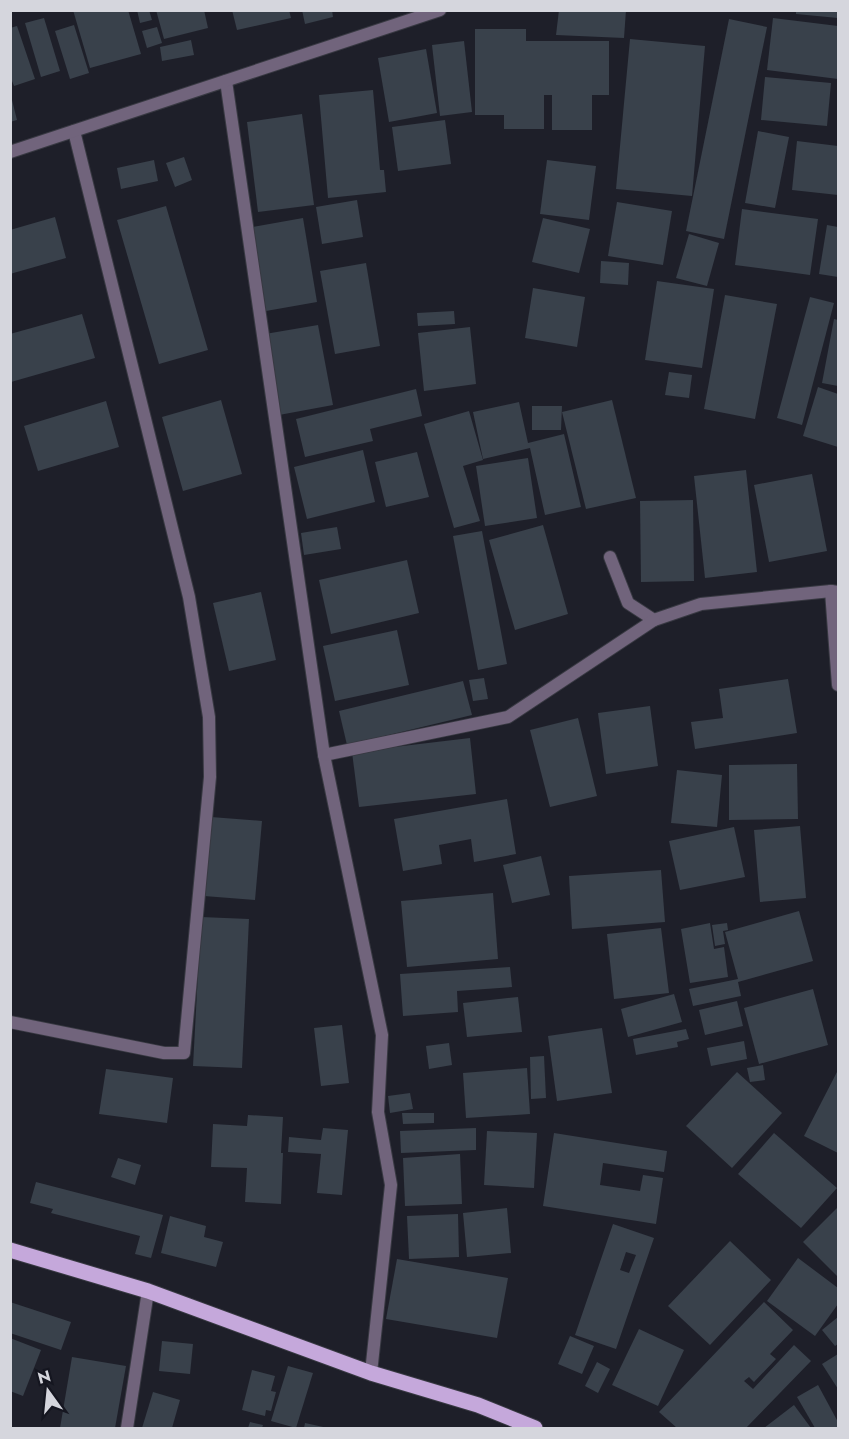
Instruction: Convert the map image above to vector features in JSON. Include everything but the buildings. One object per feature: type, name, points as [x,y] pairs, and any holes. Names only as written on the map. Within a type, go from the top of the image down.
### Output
[{"type":"main road","points":[[10,1250],[148,1291],[372,1373],[478,1405],[535,1428]]},
{"type":"street","points":[[10,152],[440,10]]},
{"type":"street","points":[[226,81],[324,754],[382,1035],[378,1112],[392,1185],[372,1373]]},
{"type":"street","points":[[10,1022],[164,1053],[184,1053],[210,777],[209,717],[189,597],[74,131]]},
{"type":"street","points":[[610,556],[628,603],[654,620]]},
{"type":"street","points":[[324,754],[508,717],[654,620],[701,604],[835,592],[838,685]]},
{"type":"street","points":[[127,1428],[148,1291]]}]
